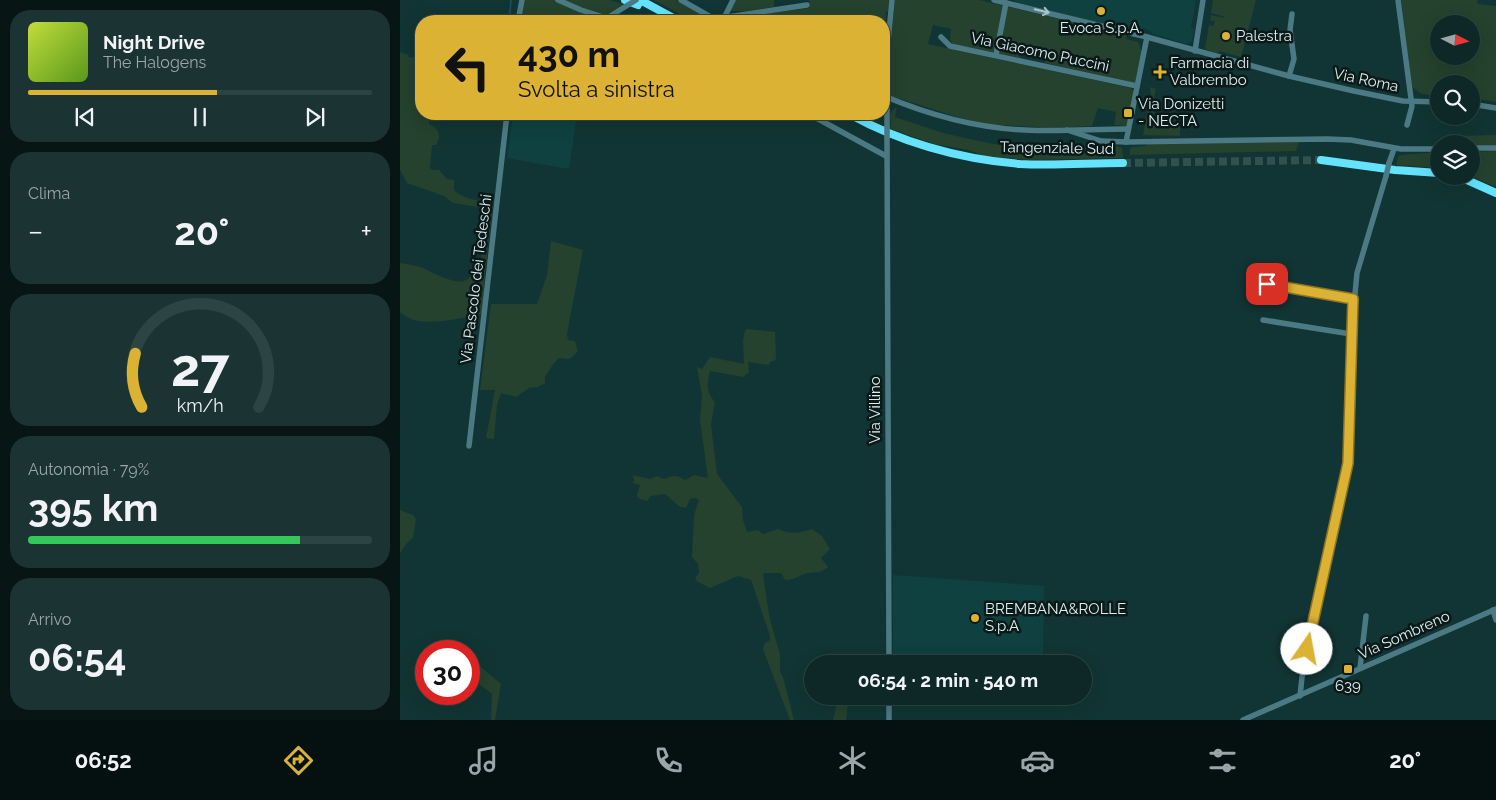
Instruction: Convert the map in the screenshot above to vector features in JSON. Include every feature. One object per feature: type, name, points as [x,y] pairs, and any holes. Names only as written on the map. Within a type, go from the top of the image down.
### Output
[{"type":"highway","points":[[625,0],[639,5],[641,1],[668,15]]},
{"type":"highway","name":"Tangenziale Sud","points":[[861,120],[915,143],[975,158],[1021,164],[1123,163]]},
{"type":"highway","points":[[1321,160],[1395,170],[1430,172]]},
{"type":"highway","points":[[1478,185],[1496,193]]},
{"type":"street","points":[[519,15],[522,0]]},
{"type":"street","points":[[558,0],[593,15]]},
{"type":"street","points":[[681,0],[707,15]]},
{"type":"street","points":[[726,15],[733,0]]},
{"type":"street","points":[[890,21],[892,0]]},
{"type":"street","name":"Via Roma","points":[[994,0],[1147,37],[1289,76],[1381,97],[1412,102],[1430,102]]},
{"type":"street","points":[[1195,51],[1202,0]]},
{"type":"street","points":[[1398,0],[1412,102],[1407,125]]},
{"type":"street","points":[[614,15],[641,1]]},
{"type":"street","points":[[996,55],[1006,3]]},
{"type":"street","points":[[743,15],[806,5]]},
{"type":"street","points":[[1289,76],[1294,59],[1290,30],[1292,14]]},
{"type":"street","name":"Via Giacomo Puccini","points":[[941,37],[950,46],[1137,86]]},
{"type":"street","points":[[1126,142],[1147,37]]},
{"type":"street","points":[[890,98],[950,120],[976,125],[1016,130],[1128,129]]},
{"type":"street","points":[[1480,105],[1496,108]]},
{"type":"street","name":"Via Pascolo dei Tedeschi","points":[[469,446],[506,120]]},
{"type":"street","points":[[820,120],[886,156]]},
{"type":"street","name":"Via Villino","points":[[886,120],[888,655]]},
{"type":"street","points":[[1067,130],[1101,140],[1126,142],[1342,139],[1394,149],[1430,149]]},
{"type":"street","points":[[1480,148],[1496,148]]},
{"type":"street","points":[[1300,696],[1303,668],[1347,471],[1351,334],[1357,273],[1394,149]]},
{"type":"street","points":[[1267,284],[1353,299]]},
{"type":"street","points":[[1263,320],[1351,334]]},
{"type":"street","points":[[1495,609],[1496,620]]},
{"type":"street","name":"Via Sombreno","points":[[1243,720],[1495,609]]},
{"type":"street","points":[[1360,668],[1366,616]]},
{"type":"street","points":[[889,705],[889,720]]},
{"type":"shaded area","points":[[1015,0],[1196,0],[1191,28],[1194,29],[1192,41],[1187,44],[1153,34],[1143,28],[1135,32],[1015,2]]},
{"type":"shaded area","points":[[512,120],[576,120],[569,169],[507,158]]},
{"type":"shaded area","points":[[893,575],[1044,586],[1043,655],[893,655]]},
{"type":"green space","points":[[523,0],[609,0],[624,4],[605,15],[522,15]]},
{"type":"green space","points":[[654,0],[675,0],[701,15],[682,15]]},
{"type":"green space","points":[[735,0],[774,0],[774,7],[746,11],[729,11]]},
{"type":"green space","points":[[809,0],[889,0],[886,15],[757,15],[810,8]]},
{"type":"green space","points":[[895,0],[979,0],[1127,35],[1126,39],[1138,42],[1142,52],[1135,83],[1045,63],[1045,58],[1021,53],[1020,58],[953,44],[950,40],[951,29],[933,25],[928,44],[1131,88],[1134,92],[1127,126],[1114,125],[1116,112],[1098,108],[1092,126],[1054,128],[985,124],[894,98],[890,96],[890,55]]},
{"type":"green space","points":[[1213,0],[1256,0],[1241,57],[1219,51],[1218,54],[1205,49],[1209,25],[1213,26],[1215,22],[1210,20],[1211,15],[1225,17],[1211,13]]},
{"type":"green space","points":[[1401,0],[1477,0],[1478,4],[1496,6],[1496,102],[1480,99],[1480,75],[1430,75],[1430,95],[1422,94],[1412,87]]},
{"type":"green space","points":[[400,52],[409,55],[408,57],[415,58],[415,120],[429,120],[429,124],[439,133],[436,145],[432,145],[430,168],[432,170],[439,170],[447,179],[454,180],[454,190],[462,196],[493,203],[485,273],[483,313],[458,319],[429,322],[412,319],[400,312],[400,263],[420,267],[456,281],[467,279],[474,271],[480,270],[486,212],[484,208],[453,203],[444,196],[407,183],[400,170]]},
{"type":"green space","points":[[1150,87],[1156,89],[1153,101],[1154,124],[1180,124],[1180,136],[1143,135],[1151,94]]},
{"type":"green space","points":[[897,106],[895,117],[943,133],[993,144],[1042,148],[1117,146],[1122,148],[1123,158],[1029,160],[985,156],[969,150],[934,144],[891,129],[890,113]]},
{"type":"green space","points":[[1496,133],[1496,145],[1480,146],[1480,135],[1495,135]]},
{"type":"green space","points":[[1299,142],[1296,151],[1130,155],[1132,147],[1146,146],[1147,144]]},
{"type":"green space","points":[[1496,151],[1496,187],[1480,180],[1480,152]]},
{"type":"green space","points":[[1430,153],[1430,167],[1396,165],[1398,157],[1401,155]]},
{"type":"green space","points":[[551,241],[583,250],[567,334],[568,340],[575,341],[578,351],[570,359],[559,358],[545,376],[545,383],[538,387],[529,388],[516,397],[501,393],[497,405],[494,439],[486,438],[495,390],[480,390],[491,304],[537,304],[547,275]]},
{"type":"green space","points":[[747,329],[775,332],[776,360],[770,362],[769,365],[748,362],[749,372],[743,377],[710,371],[708,388],[715,402],[711,424],[717,474],[742,507],[743,520],[747,532],[758,530],[763,534],[778,529],[795,533],[812,529],[822,536],[830,549],[821,558],[828,567],[821,571],[785,580],[781,573],[764,573],[763,575],[770,620],[780,654],[780,672],[794,720],[790,720],[764,652],[763,647],[770,640],[770,636],[751,580],[738,576],[710,588],[698,582],[695,578],[699,573],[698,564],[692,557],[694,515],[699,500],[695,498],[690,499],[686,508],[680,507],[665,494],[651,496],[647,501],[637,496],[640,485],[632,483],[634,481],[633,475],[650,479],[657,476],[664,479],[675,476],[685,480],[694,475],[708,478],[700,420],[702,396],[697,367],[702,369],[710,357],[744,364],[743,340]]},
{"type":"green space","points":[[400,510],[413,515],[416,519],[413,538],[400,553]]},
{"type":"green space","points":[[480,666],[501,684],[495,720],[491,720],[492,694],[480,685]]},
{"type":"green space","points":[[837,705],[848,705],[846,720],[833,720]]},
{"type":"waterway","points":[[510,15],[511,0]]},
{"type":"tunnel","points":[[1123,163],[1321,160]]},
{"type":"place","name":"Evoca S.p.A.","points":[[1101,11]]},
{"type":"place","name":"Palestra","points":[[1226,36]]},
{"type":"place","name":"Farmacia di Valbrembo","points":[[1160,72]]},
{"type":"place","name":"Via Donizetti - NECTA","points":[[1128,113]]},
{"type":"place","name":"BREMBANA&ROLLE S.p.A","points":[[975,618]]},
{"type":"place","name":"639","points":[[1348,669]]},
{"type":"route","points":[[1267,284],[1353,299],[1348,463],[1307,649]]}]
